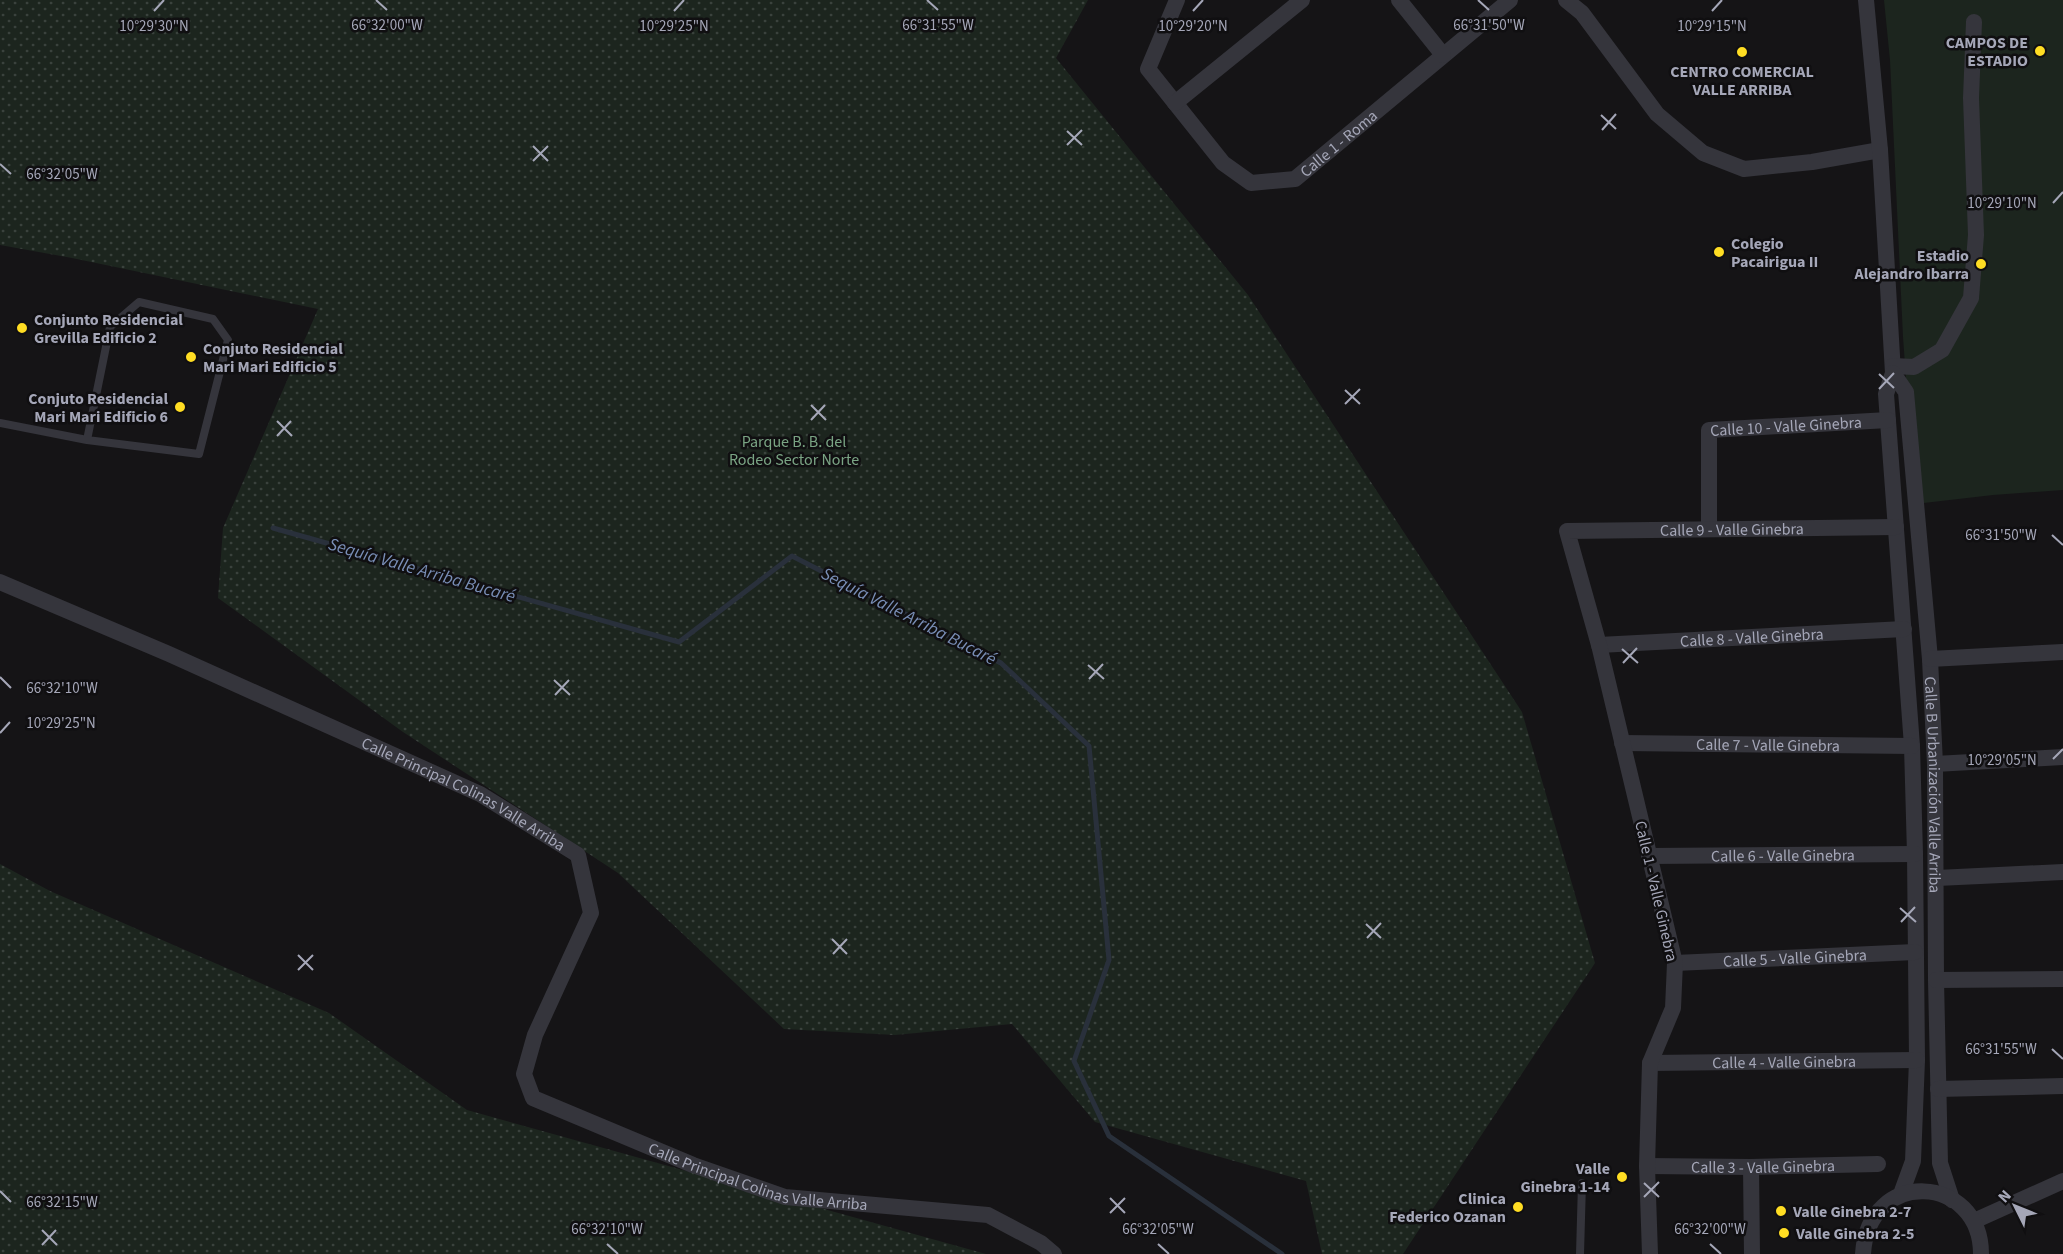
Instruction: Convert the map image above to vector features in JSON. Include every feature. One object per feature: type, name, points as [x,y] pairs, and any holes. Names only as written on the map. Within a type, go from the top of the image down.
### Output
[{"type":"street","name":"Calle 1 - Roma","points":[[1177,0],[1148,69],[1223,163],[1251,183],[1295,179],[1509,0]]},
{"type":"street","points":[[1175,103],[1302,0]]},
{"type":"street","points":[[1399,0],[1443,55]]},
{"type":"street","points":[[1566,0],[1582,14],[1657,114],[1703,153],[1744,169],[1812,162],[1880,150]]},
{"type":"street","name":"Calle B Urbanización Valle Arriba","points":[[1866,0],[1880,150],[1893,369],[1886,393],[1912,746],[1917,1060],[1912,1161],[1901,1194]]},
{"type":"street","points":[[1893,369],[1914,368],[1942,350],[1971,298],[1976,235],[1971,98],[1974,22]]},
{"type":"street","name":"Calle B Urbanización Valle Arriba","points":[[1893,369],[1906,392],[1930,659],[1935,764],[1940,1163],[1952,1200]]},
{"type":"street","name":"Calle 10 - Valle Ginebra","points":[[1709,529],[1709,430],[1888,420]]},
{"type":"street","name":"Calle 9 - Valle Ginebra","points":[[1567,531],[1896,527]]},
{"type":"street","name":"Calle 1 - Valle Ginebra","points":[[1567,531],[1599,645],[1675,963],[1673,1008],[1650,1063],[1647,1166],[1650,1254]]},
{"type":"street","name":"Calle Principal Colinas Valle Arriba","points":[[0,582],[169,654],[480,794],[578,855],[591,913],[535,1035],[524,1074],[533,1098],[693,1165],[785,1197],[988,1215],[1041,1243],[1054,1254]]},
{"type":"street","name":"Calle 8 - Valle Ginebra","points":[[1599,645],[1904,628]]},
{"type":"street","points":[[1930,659],[2063,652]]},
{"type":"street","name":"Calle 7 - Valle Ginebra","points":[[1622,743],[1912,746]]},
{"type":"street","points":[[1935,764],[2063,757]]},
{"type":"street","name":"Calle 6 - Valle Ginebra","points":[[1649,856],[1915,854]]},
{"type":"street","points":[[1937,878],[2063,872]]},
{"type":"street","name":"Calle 5 - Valle Ginebra","points":[[1675,963],[1915,952]]},
{"type":"street","points":[[1936,980],[2063,979]]},
{"type":"street","name":"Calle 4 - Valle Ginebra","points":[[1650,1063],[1917,1060]]},
{"type":"street","points":[[1938,1089],[2063,1086]]},
{"type":"street","name":"Calle 3 - Valle Ginebra","points":[[1647,1166],[1751,1167],[1878,1164]]},
{"type":"street","points":[[1751,1167],[1752,1254]]},
{"type":"street","points":[[1974,1221],[2063,1181]]},
{"type":"street","points":[[1863,1254],[1864,1237],[1871,1220],[1885,1204],[1901,1194],[1930,1192],[1952,1200],[1962,1207],[1974,1221],[1981,1240],[1981,1254]]},
{"type":"lane","points":[[0,423],[87,440],[199,454],[228,340],[213,319],[139,302],[110,327],[87,440]]},
{"type":"lane","points":[[1580,1254],[1582,1184]]},
{"type":"green space","name":"Parque B. B. del Rodeo Sector Norte","points":[[0,0],[1088,0],[1056,58],[1248,295],[1522,712],[1595,963],[1403,1254],[1322,1254],[1306,1181],[1095,1122],[1012,1024],[895,1035],[784,1029],[618,873],[403,732],[218,598],[223,528],[318,309],[0,245]]},
{"type":"green space","name":"Estadio Alejandro Ibarra","points":[[1884,0],[2063,0],[2063,490],[1915,504],[1903,337],[1890,60]]},
{"type":"green space","points":[[0,864],[50,891],[329,1013],[467,1110],[986,1254],[0,1254]]},
{"type":"waterway","name":"Sequía Valle Arriba Bucaré","points":[[273,528],[679,642],[792,556],[1001,663],[1089,746],[1109,960],[1074,1061],[1109,1136],[1282,1254]]},
{"type":"place","name":"CAMPOS DE ESTADIO","points":[[2040,51]]},
{"type":"place","name":"CENTRO COMERCIAL VALLE ARRIBA","points":[[1742,52]]},
{"type":"place","name":"Colegio Pacairigua II","points":[[1719,252]]},
{"type":"place","name":"Estadio Alejandro Ibarra","points":[[1981,264]]},
{"type":"place","name":"Conjunto Residencial Grevilla Edificio 2","points":[[22,328]]},
{"type":"place","name":"Conjuto Residencial Mari Mari Edificio 5","points":[[191,357]]},
{"type":"place","name":"Conjuto Residencial Mari Mari Edificio 6","points":[[180,407]]},
{"type":"place","name":"Valle Ginebra 1-14","points":[[1622,1177]]},
{"type":"place","name":"Clinica Federico Ozanan","points":[[1518,1207]]},
{"type":"place","name":"Valle Ginebra 2-7","points":[[1781,1211]]},
{"type":"place","name":"Valle Ginebra 2-5","points":[[1784,1233]]}]
